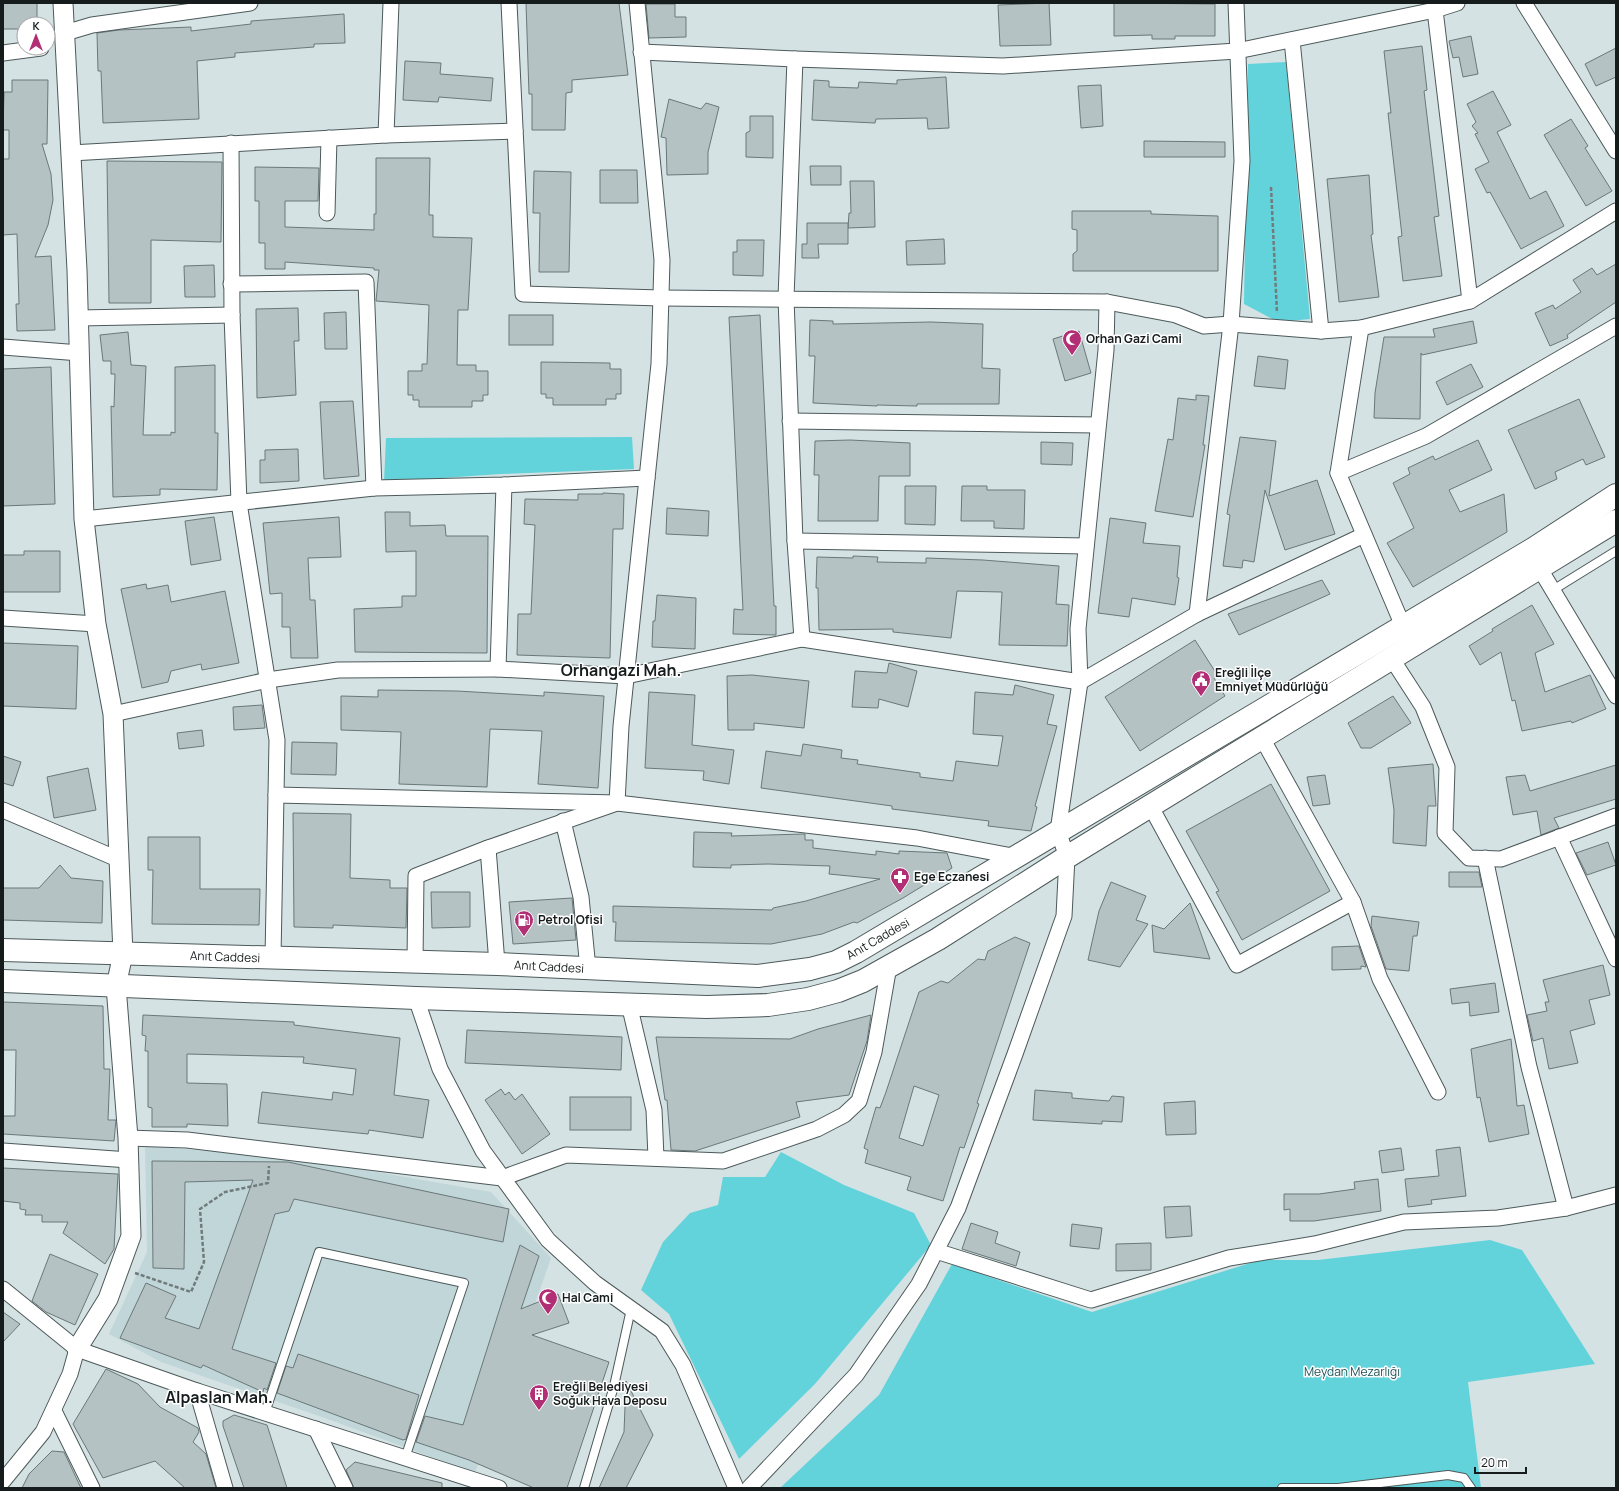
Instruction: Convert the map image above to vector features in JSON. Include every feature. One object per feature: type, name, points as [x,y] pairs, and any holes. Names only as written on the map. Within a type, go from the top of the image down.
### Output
[{"type":"main road","name":"Anıt Caddesi","points":[[3,950],[497,964],[758,976],[810,969],[836,962],[856,952],[1017,857],[1058,831],[1533,549],[1616,495]]},
{"type":"main road","points":[[3,981],[416,998],[707,1007],[768,1005],[808,999],[838,991],[864,981],[938,939],[1067,857],[1540,569],[1616,521]]},
{"type":"street","points":[[5,1474],[43,1432],[70,1374],[77,1349],[108,1299],[131,1236],[128,1138],[116,986],[123,954],[113,714],[96,624],[84,519],[80,353],[71,153],[59,42],[63,3]]},
{"type":"street","points":[[59,42],[92,25],[250,3]]},
{"type":"street","points":[[386,134],[391,3]]},
{"type":"street","points":[[509,3],[523,294],[661,298],[1107,302],[1176,315],[1204,326],[1231,324],[1321,331],[1361,328],[1470,301],[1616,211]]},
{"type":"street","points":[[617,803],[621,726],[659,364],[662,260],[640,52],[637,3]]},
{"type":"street","points":[[1197,614],[1231,324],[1242,161],[1236,3]]},
{"type":"street","points":[[640,52],[1003,66],[1238,51],[1435,10],[1457,3]]},
{"type":"street","points":[[1524,3],[1616,151]]},
{"type":"street","points":[[1435,10],[1470,301]]},
{"type":"street","points":[[1292,40],[1321,331]]},
{"type":"street","points":[[3,53],[16,51]]},
{"type":"street","points":[[795,59],[786,298],[795,541],[802,639]]},
{"type":"street","points":[[71,153],[386,134],[515,131]]},
{"type":"street","points":[[327,213],[329,138]]},
{"type":"street","points":[[231,143],[231,284],[239,503],[277,740],[273,958]]},
{"type":"street","points":[[231,284],[366,282],[374,488]]},
{"type":"street","points":[[749,1488],[856,1375],[919,1284],[958,1208],[1064,916],[1067,857],[1058,831],[1080,682],[1078,629],[1106,350],[1107,302]]},
{"type":"street","points":[[78,318],[232,315]]},
{"type":"street","points":[[1338,473],[1426,436],[1616,326]]},
{"type":"street","points":[[1361,328],[1338,473],[1403,626]]},
{"type":"street","points":[[3,347],[80,353]]},
{"type":"street","points":[[790,421],[1098,425]]},
{"type":"street","points":[[84,519],[374,488],[504,485],[647,478]]},
{"type":"street","points":[[498,669],[504,485]]},
{"type":"street","points":[[113,714],[268,680],[338,670],[498,669],[626,676],[802,639],[1080,682],[1197,614],[1364,535]]},
{"type":"street","points":[[795,541],[1086,546]]},
{"type":"street","points":[[1540,569],[1615,692]]},
{"type":"street","points":[[3,618],[96,624]]},
{"type":"street","points":[[1392,659],[1423,707],[1447,767],[1445,833],[1469,858],[1501,859],[1616,816]]},
{"type":"street","points":[[1262,738],[1353,902],[1380,978],[1438,1092]]},
{"type":"street","points":[[276,795],[617,803],[917,838],[1017,857]]},
{"type":"street","points":[[415,962],[416,876],[488,848],[617,803]]},
{"type":"street","points":[[1150,807],[1237,965],[1353,902]]},
{"type":"street","points":[[3,810],[120,860]]},
{"type":"street","points":[[563,821],[581,897],[588,969]]},
{"type":"street","points":[[1559,837],[1616,958]]},
{"type":"street","points":[[488,848],[497,964]]},
{"type":"street","points":[[1485,858],[1529,1067],[1566,1208]]},
{"type":"street","points":[[128,1138],[187,1140],[502,1178],[566,1155],[722,1160],[817,1129],[844,1115],[859,1101],[874,1052],[889,966]]},
{"type":"street","points":[[416,998],[440,1069],[483,1151],[548,1240],[595,1283],[662,1331],[683,1365],[736,1488]]},
{"type":"street","points":[[629,1004],[654,1110],[656,1158]]},
{"type":"street","points":[[3,1151],[129,1160]]},
{"type":"street","points":[[936,1251],[1091,1300],[1229,1258],[1315,1244],[1404,1222],[1498,1218],[1566,1208],[1616,1195]]},
{"type":"street","points":[[3,1290],[77,1349],[197,1391],[499,1488]]},
{"type":"street","points":[[197,1391],[226,1488]]},
{"type":"street","points":[[54,1411],[92,1488]]},
{"type":"street","points":[[316,1429],[345,1488]]},
{"type":"lane","points":[[1553,590],[1616,551]]},
{"type":"lane","points":[[265,1413],[318,1252],[464,1283],[406,1458]]},
{"type":"lane","points":[[584,1488],[614,1386],[631,1309]]},
{"type":"lane","points":[[1282,1488],[1338,1488],[1448,1475],[1464,1478],[1471,1488]]},
{"type":"path","points":[[1271,187],[1278,328]]},
{"type":"path","points":[[119,1268],[191,1292],[204,1262],[200,1209],[225,1192],[268,1183],[271,1150]]},
{"type":"shaded area","points":[[145,1146],[296,1158],[491,1192],[551,1258],[475,1473],[322,1417],[161,1362],[109,1334],[147,1252]]},
{"type":"green space","points":[[1286,62],[1310,319],[1278,322],[1244,304],[1248,64]]},
{"type":"green space","points":[[632,437],[634,469],[501,474],[384,482],[386,438]]},
{"type":"green space","points":[[781,1152],[844,1185],[914,1213],[931,1245],[815,1384],[739,1459],[669,1314],[641,1290],[663,1242],[690,1213],[718,1205],[723,1177],[765,1177]]},
{"type":"green space","name":"Meydan Mezarlığı","points":[[1490,1240],[1522,1250],[1595,1364],[1468,1382],[1481,1488],[780,1488],[879,1395],[952,1264],[1092,1312],[1260,1260],[1318,1260]]},
{"type":"building","points":[[3,3],[37,3],[37,16],[16,16],[16,29],[3,29]]},
{"type":"building","points":[[526,3],[619,3],[628,75],[572,80],[572,92],[566,93],[565,130],[532,130],[532,94],[529,94]]},
{"type":"building","points":[[1049,3],[1051,45],[1000,46],[998,5]]},
{"type":"building","points":[[1114,3],[1215,4],[1215,36],[1175,36],[1175,39],[1152,39],[1152,35],[1114,36]]},
{"type":"building","points":[[646,4],[675,4],[675,17],[686,17],[686,37],[649,38]]},
{"type":"building","points":[[344,14],[345,43],[314,44],[314,47],[235,53],[235,57],[197,61],[199,119],[103,123],[101,71],[98,71],[97,33],[119,30],[191,27],[191,31],[251,24],[251,21]]},
{"type":"building","points":[[1471,36],[1478,74],[1463,77],[1459,57],[1453,58],[1449,41]]},
{"type":"building","points":[[1422,46],[1427,90],[1424,91],[1439,216],[1434,217],[1442,276],[1403,281],[1398,237],[1402,236],[1388,113],[1391,113],[1384,51]]},
{"type":"building","points":[[1616,48],[1616,77],[1596,86],[1585,64]]},
{"type":"building","points":[[405,61],[441,63],[440,74],[493,78],[491,101],[439,97],[438,102],[403,100]]},
{"type":"building","points":[[946,77],[949,128],[928,129],[927,118],[876,119],[875,123],[812,120],[814,80],[829,81],[829,87],[858,88],[859,82],[897,84],[897,80]]},
{"type":"building","points":[[12,80],[48,80],[47,144],[42,144],[51,174],[53,200],[48,225],[35,257],[51,256],[55,330],[17,331],[16,304],[19,304],[17,234],[3,235],[3,159],[9,159],[9,130],[3,130],[4,92],[12,92]]},
{"type":"building","points":[[1101,85],[1103,126],[1081,128],[1078,86]]},
{"type":"building","points":[[1493,91],[1511,125],[1497,132],[1530,199],[1546,191],[1564,226],[1521,249],[1490,192],[1487,193],[1475,169],[1489,162],[1475,134],[1478,133],[1472,126],[1476,122],[1467,104]]},
{"type":"building","points":[[669,99],[701,109],[706,103],[719,107],[708,152],[708,174],[667,175],[666,138],[661,137]]},
{"type":"building","points":[[750,116],[773,116],[773,158],[746,157],[746,133],[750,131]]},
{"type":"building","points":[[1571,119],[1588,146],[1585,148],[1612,191],[1586,206],[1544,135]]},
{"type":"building","points":[[1144,141],[1225,142],[1225,157],[1144,157]]},
{"type":"building","points":[[376,158],[430,158],[429,215],[433,215],[433,237],[472,238],[468,310],[458,310],[457,365],[476,365],[476,371],[488,371],[488,395],[483,395],[483,401],[472,401],[472,407],[419,407],[419,400],[413,400],[413,395],[408,395],[408,371],[422,371],[422,364],[427,364],[429,305],[376,301],[379,270],[374,270],[374,268],[285,262],[285,269],[265,269],[265,243],[259,243],[259,201],[255,201],[255,167],[319,168],[318,201],[285,201],[285,227],[374,230],[374,214],[376,214]]},
{"type":"building","points":[[107,161],[222,162],[221,242],[151,240],[151,303],[109,303]]},
{"type":"building","points":[[810,166],[841,166],[841,185],[811,185]]},
{"type":"building","points":[[600,170],[637,170],[638,203],[600,203]]},
{"type":"building","points":[[534,171],[571,172],[569,272],[539,272],[540,213],[533,213]]},
{"type":"building","points":[[1369,175],[1373,234],[1371,235],[1379,297],[1339,302],[1327,179]]},
{"type":"building","points":[[850,181],[874,181],[875,227],[848,228],[849,213],[851,213]]},
{"type":"building","points":[[1072,211],[1151,211],[1151,214],[1218,216],[1218,271],[1073,271],[1073,254],[1077,251],[1077,230],[1072,229]]},
{"type":"building","points":[[807,223],[848,223],[848,244],[818,244],[819,258],[802,258],[802,244],[807,244]]},
{"type":"building","points":[[944,239],[945,264],[907,265],[906,241]]},
{"type":"building","points":[[737,240],[764,240],[763,276],[733,275],[733,252],[737,252]]},
{"type":"building","points":[[1616,264],[1616,302],[1567,335],[1568,338],[1550,346],[1535,313],[1553,305],[1555,309],[1581,292],[1573,280],[1592,268],[1597,275]]},
{"type":"building","points":[[214,265],[215,297],[185,297],[184,266]]},
{"type":"building","points":[[298,308],[299,341],[294,341],[296,395],[257,398],[256,309]]},
{"type":"building","points":[[346,312],[347,349],[325,349],[324,313]]},
{"type":"building","points":[[509,315],[553,315],[553,345],[509,345]]},
{"type":"building","points":[[760,315],[774,606],[776,606],[776,635],[733,634],[734,609],[743,610],[729,317]]},
{"type":"building","points":[[810,320],[833,321],[833,324],[931,322],[983,324],[982,368],[1000,369],[999,404],[917,404],[917,406],[877,406],[813,403],[815,356],[809,356]]},
{"type":"building","points":[[1473,321],[1477,343],[1422,355],[1421,353],[1420,419],[1374,418],[1375,393],[1384,337],[1435,337],[1433,329]]},
{"type":"building","name":"Orhan Gazi Cami","points":[[1079,331],[1091,373],[1065,381],[1053,339]]},
{"type":"building","points":[[128,332],[131,365],[146,366],[143,435],[171,435],[171,432],[175,433],[175,367],[215,365],[215,433],[218,433],[217,490],[160,489],[160,495],[113,497],[111,406],[114,407],[115,374],[111,374],[111,361],[103,361],[100,335]]},
{"type":"building","points":[[1258,356],[1288,360],[1285,389],[1254,386]]},
{"type":"building","points":[[541,362],[610,363],[610,369],[621,369],[621,394],[616,394],[616,399],[606,399],[606,405],[553,405],[553,398],[546,398],[546,394],[541,394]]},
{"type":"building","points":[[1471,364],[1483,387],[1447,405],[1436,382]]},
{"type":"building","points":[[51,367],[55,504],[3,506],[3,369]]},
{"type":"building","points":[[1196,395],[1209,396],[1203,445],[1205,445],[1193,517],[1155,511],[1168,439],[1173,440],[1178,398],[1196,400]]},
{"type":"building","points":[[1579,399],[1605,457],[1586,465],[1583,459],[1555,472],[1557,479],[1535,489],[1508,430]]},
{"type":"building","points":[[353,401],[359,476],[324,479],[320,402]]},
{"type":"building","points":[[1240,437],[1276,441],[1269,496],[1317,480],[1335,534],[1285,550],[1265,490],[1254,562],[1243,560],[1242,568],[1223,566],[1230,515],[1227,514]]},
{"type":"building","points":[[850,440],[910,443],[910,476],[879,476],[878,521],[818,521],[819,475],[814,475],[815,441]]},
{"type":"building","points":[[1478,440],[1492,470],[1449,490],[1460,512],[1504,494],[1507,532],[1413,587],[1387,543],[1414,528],[1393,483],[1410,474],[1408,468],[1433,456],[1435,460]]},
{"type":"building","points":[[1041,442],[1073,443],[1072,465],[1041,464]]},
{"type":"building","points":[[298,449],[299,481],[260,483],[260,460],[265,460],[265,450]]},
{"type":"building","points":[[905,486],[936,486],[935,525],[905,524]]},
{"type":"building","points":[[962,486],[987,486],[987,490],[1025,490],[1024,529],[994,528],[994,521],[961,521]]},
{"type":"building","points":[[578,494],[624,494],[623,529],[613,529],[610,658],[517,655],[518,614],[531,614],[535,525],[524,524],[525,499],[578,500]]},
{"type":"building","points":[[667,508],[709,511],[708,536],[666,534]]},
{"type":"building","points":[[385,512],[410,512],[410,526],[445,525],[446,536],[488,536],[487,653],[355,652],[354,609],[402,607],[402,596],[416,596],[416,551],[386,552]]},
{"type":"building","points":[[214,517],[221,560],[191,565],[185,521]]},
{"type":"building","points":[[339,517],[341,557],[308,558],[310,600],[315,600],[318,658],[291,658],[290,627],[282,627],[282,593],[270,594],[263,523]]},
{"type":"building","points":[[1110,518],[1146,523],[1143,543],[1180,546],[1177,577],[1179,578],[1175,605],[1132,598],[1129,617],[1098,613]]},
{"type":"building","points":[[24,551],[60,551],[60,592],[3,592],[3,555],[24,555]]},
{"type":"building","points":[[853,556],[878,557],[877,562],[926,563],[926,558],[983,560],[1059,566],[1056,604],[1069,605],[1067,646],[999,645],[1002,592],[957,591],[951,638],[893,632],[893,629],[819,630],[818,588],[816,588],[817,557],[853,558]]},
{"type":"building","points":[[1322,580],[1330,594],[1239,635],[1228,614]]},
{"type":"building","points":[[146,584],[147,589],[168,585],[171,602],[225,591],[239,663],[202,670],[201,664],[171,671],[168,682],[142,688],[121,589]]},
{"type":"building","points":[[657,595],[696,598],[695,649],[652,647],[653,621],[655,621]]},
{"type":"building","points":[[1532,605],[1554,644],[1535,653],[1545,692],[1590,675],[1606,709],[1572,723],[1571,721],[1522,731],[1515,700],[1512,701],[1501,652],[1480,665],[1469,646],[1493,631],[1492,629]]},
{"type":"building","points":[[1195,640],[1218,676],[1214,678],[1225,696],[1140,751],[1105,697]]},
{"type":"building","points":[[3,643],[78,646],[76,709],[3,706]]},
{"type":"building","points":[[889,663],[917,671],[908,707],[879,699],[878,708],[852,707],[855,671],[887,673]]},
{"type":"building","points":[[752,675],[809,681],[804,728],[754,723],[754,730],[728,730],[727,676]]},
{"type":"building","points":[[1015,685],[1054,695],[1047,724],[1057,726],[1035,806],[1037,807],[1031,831],[988,826],[989,821],[892,809],[892,806],[761,788],[766,751],[801,756],[803,744],[842,750],[841,758],[858,760],[857,764],[920,773],[920,777],[953,781],[956,761],[998,766],[1003,736],[973,734],[975,692],[1013,695]]},
{"type":"building","points":[[378,690],[457,691],[544,696],[544,692],[604,696],[598,788],[538,784],[542,731],[490,729],[487,787],[399,784],[401,732],[341,730],[341,696],[378,697]]},
{"type":"building","points":[[649,692],[695,695],[692,745],[734,750],[729,784],[703,780],[704,771],[645,768]]},
{"type":"building","points":[[1393,696],[1411,723],[1371,748],[1361,748],[1348,723]]},
{"type":"building","points":[[262,705],[265,728],[234,730],[233,707]]},
{"type":"building","points":[[202,730],[204,746],[179,749],[177,733]]},
{"type":"building","points":[[292,742],[337,743],[336,775],[291,774]]},
{"type":"building","points":[[3,756],[21,762],[13,786],[3,783]]},
{"type":"building","points":[[1433,764],[1436,806],[1428,806],[1426,846],[1393,843],[1394,810],[1388,768]]},
{"type":"building","points":[[1616,765],[1616,799],[1554,818],[1559,828],[1541,835],[1537,811],[1513,815],[1506,777],[1525,775],[1530,791]]},
{"type":"building","points":[[88,768],[96,810],[54,818],[47,777]]},
{"type":"building","points":[[1325,775],[1330,804],[1313,806],[1307,777]]},
{"type":"building","points":[[1271,784],[1330,891],[1242,940],[1216,892],[1219,891],[1186,831]]},
{"type":"building","points":[[293,813],[351,814],[350,878],[390,880],[390,888],[407,888],[406,928],[333,925],[333,928],[294,927]]},
{"type":"building","points":[[694,832],[732,833],[731,836],[805,834],[805,840],[813,840],[813,848],[876,855],[876,851],[899,854],[899,851],[947,853],[952,868],[903,898],[857,923],[854,922],[822,934],[771,944],[615,941],[616,922],[613,922],[613,906],[772,910],[773,908],[806,901],[880,879],[829,874],[830,866],[768,864],[731,865],[731,868],[693,867]]},
{"type":"building","points":[[148,837],[200,837],[200,889],[260,889],[259,925],[152,924],[153,870],[148,870]]},
{"type":"building","points":[[1608,842],[1616,865],[1587,875],[1576,853]]},
{"type":"building","points":[[60,865],[71,878],[103,881],[102,923],[3,920],[3,888],[39,888]]},
{"type":"building","points":[[1449,872],[1479,872],[1482,887],[1449,887]]},
{"type":"building","points":[[1111,882],[1146,896],[1136,920],[1148,924],[1120,967],[1088,960],[1099,911]]},
{"type":"building","points":[[431,892],[470,892],[470,927],[432,928]]},
{"type":"building","points":[[572,898],[576,940],[513,944],[509,902]]},
{"type":"building","points":[[1190,903],[1210,959],[1154,952],[1152,925],[1164,929]]},
{"type":"building","points":[[1372,916],[1419,922],[1417,936],[1413,936],[1409,971],[1386,969],[1371,926]]},
{"type":"building","points":[[1015,937],[1030,943],[977,1103],[979,1104],[964,1148],[960,1147],[943,1201],[907,1190],[911,1177],[865,1163],[868,1150],[864,1148],[876,1107],[880,1108],[886,1092],[919,992],[941,981],[948,983],[978,959],[985,960],[988,951]],"holes":[[[914,1086],[939,1095],[923,1146],[899,1138]]]},
{"type":"building","points":[[1359,946],[1366,967],[1361,966],[1361,969],[1332,970],[1332,947]]},
{"type":"building","points":[[1603,965],[1610,995],[1589,1000],[1595,1024],[1570,1031],[1578,1063],[1549,1069],[1543,1038],[1533,1041],[1527,1015],[1547,1011],[1545,1002],[1549,1002],[1543,980]]},
{"type":"building","points":[[1495,983],[1499,1012],[1470,1016],[1469,1002],[1452,1004],[1450,989]]},
{"type":"building","points":[[3,1002],[103,1006],[104,1069],[110,1069],[108,1120],[116,1120],[114,1141],[3,1134],[3,1116],[15,1116],[16,1050],[3,1050]]},
{"type":"building","points":[[143,1015],[294,1022],[294,1025],[400,1038],[394,1095],[429,1100],[423,1138],[369,1130],[368,1134],[258,1123],[262,1092],[332,1100],[333,1092],[353,1095],[356,1069],[303,1063],[304,1057],[187,1054],[187,1083],[227,1084],[228,1126],[187,1124],[187,1127],[152,1127],[152,1108],[148,1107],[148,1051],[145,1051],[146,1036],[142,1035]]},
{"type":"building","points":[[871,1015],[867,1041],[849,1095],[796,1102],[800,1117],[695,1151],[671,1150],[667,1100],[665,1100],[656,1037],[790,1039],[818,1029]]},
{"type":"building","points":[[467,1030],[622,1037],[621,1070],[465,1063]]},
{"type":"building","points":[[1511,1039],[1517,1106],[1524,1105],[1529,1134],[1489,1142],[1480,1097],[1477,1098],[1471,1049]]},
{"type":"building","points":[[501,1089],[505,1095],[509,1092],[515,1100],[522,1094],[550,1134],[522,1154],[485,1100]]},
{"type":"building","points":[[1035,1090],[1072,1093],[1072,1098],[1109,1101],[1112,1096],[1124,1097],[1122,1122],[1102,1121],[1102,1124],[1033,1120]]},
{"type":"building","points":[[570,1097],[631,1097],[631,1130],[570,1130]]},
{"type":"building","points":[[1195,1101],[1196,1134],[1166,1135],[1164,1103]]},
{"type":"building","points":[[1460,1147],[1466,1196],[1431,1200],[1432,1204],[1408,1207],[1405,1179],[1439,1176],[1436,1150]]},
{"type":"building","points":[[1401,1148],[1404,1170],[1382,1173],[1379,1151]]},
{"type":"building","points":[[152,1161],[288,1162],[509,1209],[503,1242],[294,1199],[289,1211],[275,1214],[232,1349],[276,1363],[267,1390],[264,1388],[263,1392],[203,1365],[201,1368],[120,1338],[146,1283],[176,1296],[165,1318],[199,1329],[253,1180],[185,1182],[184,1269],[153,1268]]},
{"type":"building","points":[[3,1168],[118,1174],[114,1249],[105,1264],[63,1233],[68,1222],[42,1222],[42,1215],[25,1215],[26,1210],[20,1209],[20,1203],[3,1201]]},
{"type":"building","points":[[1378,1179],[1381,1211],[1314,1221],[1290,1221],[1290,1209],[1284,1210],[1284,1194],[1319,1194],[1355,1189],[1354,1182]]},
{"type":"building","points":[[1190,1206],[1192,1236],[1166,1238],[1164,1207]]},
{"type":"building","points":[[971,1223],[998,1232],[995,1243],[1020,1252],[1016,1266],[962,1249]]},
{"type":"building","points":[[1072,1224],[1102,1228],[1099,1249],[1070,1246]]},
{"type":"building","points":[[1151,1243],[1151,1270],[1116,1271],[1116,1244]]},
{"type":"building","name":"Ereğli Belediyesi Soğuk Hava Deposu","points":[[520,1245],[539,1256],[521,1309],[558,1294],[569,1323],[532,1335],[609,1362],[567,1488],[534,1488],[469,1460],[416,1442],[425,1416],[463,1425]]},
{"type":"building","points":[[50,1254],[98,1274],[75,1325],[46,1312],[32,1301]]},
{"type":"building","points":[[3,1312],[20,1324],[3,1342]]},
{"type":"building","points":[[298,1354],[419,1395],[406,1439],[403,1440],[277,1393],[286,1366],[293,1368]]},
{"type":"building","points":[[106,1369],[138,1384],[160,1407],[198,1428],[199,1432],[193,1442],[206,1454],[216,1488],[185,1488],[155,1461],[103,1478],[73,1424]]},
{"type":"building","points":[[626,1381],[653,1435],[626,1488],[599,1488],[624,1432]]},
{"type":"building","points":[[234,1415],[267,1425],[287,1488],[244,1488],[223,1426],[223,1421]]},
{"type":"building","points":[[52,1451],[64,1452],[81,1488],[22,1488],[29,1474]]},
{"type":"building","points":[[355,1462],[442,1483],[442,1488],[354,1488],[346,1470]]},
{"type":"place","name":"Orhan Gazi Cami","points":[[1072,356]]},
{"type":"place","name":"Ereğli İlçe Emniyet Müdürlüğü","points":[[1201,697]]},
{"type":"place","name":"Ege Eczanesi","points":[[900,894]]},
{"type":"place","name":"Petrol Ofisi","points":[[524,937]]},
{"type":"place","name":"Hal Cami","points":[[548,1315]]},
{"type":"place","name":"Ereğli Belediyesi Soğuk Hava Deposu","points":[[539,1411]]},
{"type":"district","name":"Orhangazi Mah.","points":[[621,670]]},
{"type":"district","name":"Alpaslan Mah.","points":[[219,1397]]}]
